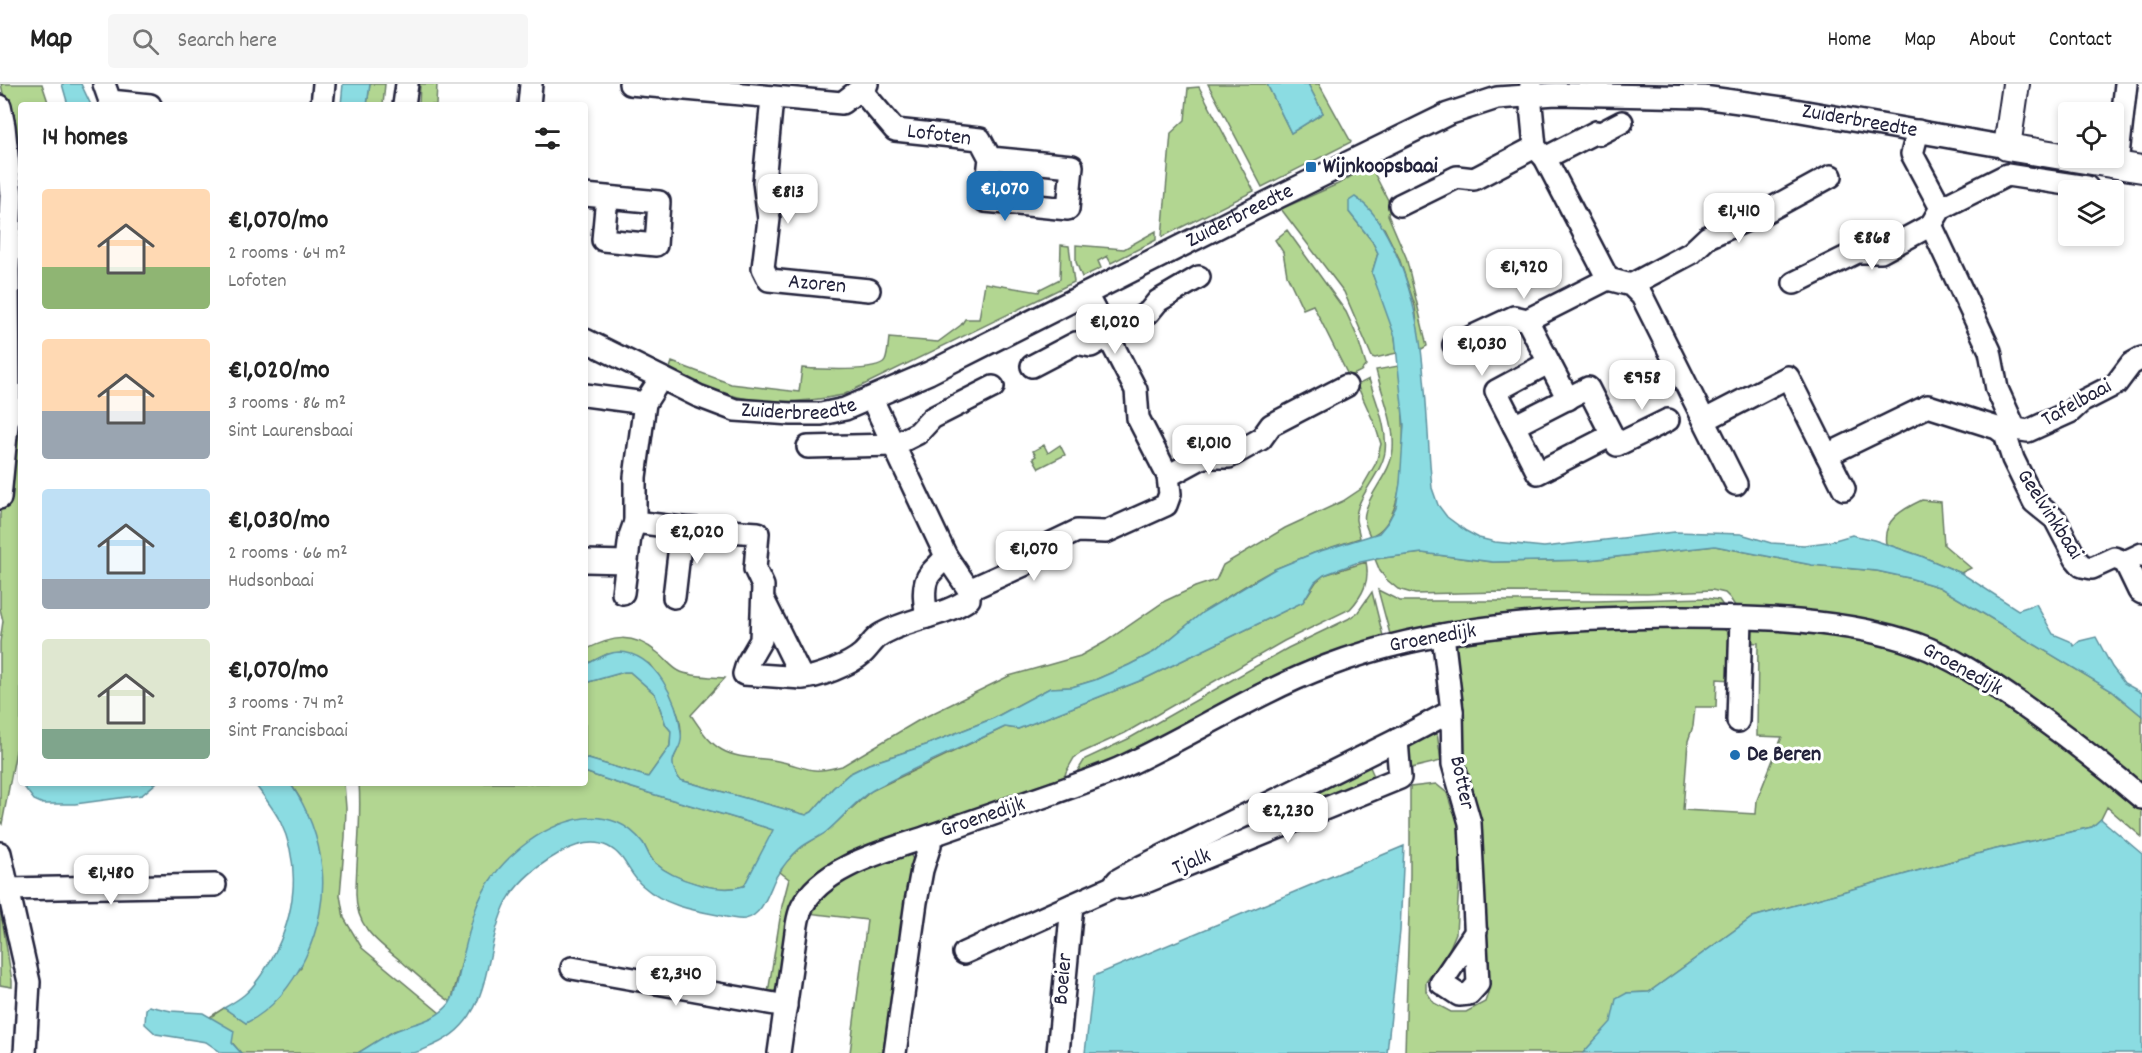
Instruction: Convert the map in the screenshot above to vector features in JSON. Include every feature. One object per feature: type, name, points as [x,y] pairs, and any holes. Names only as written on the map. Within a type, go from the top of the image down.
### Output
[{"type":"street","points":[[104,84],[110,101],[120,102]]},
{"type":"street","points":[[322,102],[324,84]]},
{"type":"street","points":[[404,102],[407,84]]},
{"type":"street","points":[[529,102],[531,84]]},
{"type":"street","points":[[630,84],[678,86],[772,98],[842,103],[863,87]]},
{"type":"street","points":[[2007,147],[2016,84]]},
{"type":"street","points":[[2124,102],[2126,84]]},
{"type":"street","name":"Lofoten","points":[[863,87],[895,130],[980,139],[990,158]]},
{"type":"street","points":[[1530,90],[1540,153],[1608,279]]},
{"type":"street","name":"Zuiderbreedte","points":[[588,342],[698,396],[735,410],[767,414],[821,414],[844,409],[929,373],[1448,114],[1530,90],[1556,94],[1703,98],[1789,109],[2058,155]]},
{"type":"street","name":"Azoren","points":[[772,98],[764,182],[769,219],[763,268],[769,280],[870,290]]},
{"type":"street","points":[[0,106],[11,195],[4,270],[9,405],[0,498]]},
{"type":"street","points":[[1400,205],[1457,177],[1474,178],[1596,132],[1599,134],[1622,122]]},
{"type":"street","name":"Geelvinkbaai","points":[[1918,131],[1912,154],[1990,351],[1997,389],[2010,432],[2013,459],[2034,502],[2055,519],[2082,566],[2092,568],[2114,558],[2133,558]]},
{"type":"street","name":"Zuiderbreedte","points":[[2124,165],[2142,169]]},
{"type":"street","points":[[1794,283],[1857,252],[1881,252],[2007,175],[2058,183]]},
{"type":"street","points":[[1631,285],[1691,254],[1708,237],[1765,212],[1831,176]]},
{"type":"street","points":[[588,195],[607,197]]},
{"type":"street","points":[[1032,366],[1076,343],[1091,346],[1149,312],[1158,301],[1199,278]]},
{"type":"street","points":[[1454,345],[1514,318],[1527,320],[1608,279],[1631,285],[1642,296],[1736,484]]},
{"type":"street","points":[[969,590],[1024,565],[1035,551],[1077,531],[1106,532],[1166,505],[1170,494],[1168,476],[1138,418],[1136,390],[1086,294]]},
{"type":"street","points":[[1527,320],[1568,399]]},
{"type":"street","name":"Tafelbaai","points":[[2010,432],[2028,431],[2070,412],[2081,402],[2116,384],[2131,364],[2142,358]]},
{"type":"street","points":[[1548,363],[1496,391],[1538,473],[1612,435]]},
{"type":"street","points":[[623,593],[630,536],[635,522],[635,477],[645,403],[661,378]]},
{"type":"street","points":[[1705,420],[1788,378],[1844,489]]},
{"type":"street","points":[[1168,476],[1203,457],[1229,457],[1261,439],[1271,425],[1346,386]]},
{"type":"street","points":[[808,447],[894,445],[918,433],[932,418],[993,387]]},
{"type":"street","points":[[1514,426],[1588,388],[1617,446],[1668,420]]},
{"type":"street","points":[[588,395],[645,403]]},
{"type":"street","points":[[635,522],[758,533],[755,569],[763,586],[761,640],[744,674],[815,678],[861,656],[880,635],[911,621],[958,607],[969,600],[969,590],[946,556],[872,399]]},
{"type":"street","points":[[1827,455],[1928,406],[2010,432]]},
{"type":"street","points":[[674,597],[682,528]]},
{"type":"street","points":[[927,617],[925,585],[929,574],[946,556]]},
{"type":"street","points":[[2133,558],[2139,591],[2142,593]]},
{"type":"street","points":[[588,561],[626,562]]},
{"type":"street","points":[[763,599],[802,678]]},
{"type":"street","points":[[1738,721],[1741,618]]},
{"type":"street","name":"Groenedijk","points":[[896,1053],[916,902],[930,836],[1113,772],[1324,666],[1390,646],[1443,635],[1526,625],[1595,620],[1741,618],[1811,623],[1858,630],[1915,643],[1944,656],[1989,682],[2069,738],[2142,798]]},
{"type":"street","name":"Botter","points":[[1443,635],[1452,711],[1453,764],[1470,823],[1476,931]]},
{"type":"street","name":"Tjalk","points":[[964,953],[1112,887],[1118,880],[1141,867],[1452,711]]},
{"type":"street","name":"Tjalk","points":[[1112,887],[1122,888],[1148,881],[1400,778],[1397,740]]},
{"type":"street","points":[[1259,809],[1270,831]]},
{"type":"street","points":[[779,1053],[800,909],[810,893],[823,882],[872,856],[930,836]]},
{"type":"street","points":[[0,853],[28,982],[25,1053]]},
{"type":"street","points":[[7,889],[215,885]]},
{"type":"street","name":"Boeier","points":[[1058,1053],[1072,905]]},
{"type":"street","points":[[572,968],[786,1006]]},
{"type":"green space","points":[[1,84],[42,84],[48,102],[18,102],[18,741],[2,824],[0,821],[0,642],[3,621],[0,609],[0,515],[3,487],[11,132]]},
{"type":"green space","points":[[370,84],[385,84],[383,102],[367,102]]},
{"type":"green space","points":[[420,84],[437,84],[436,102],[419,102]]},
{"type":"green space","points":[[1208,84],[1267,84],[1291,133],[1323,113],[1308,84],[1319,84],[1351,142],[1262,187]]},
{"type":"green space","points":[[1199,87],[1254,191],[1162,237],[1171,133],[1185,120],[1188,88]]},
{"type":"green space","points":[[1370,165],[1391,206],[1388,215],[1406,257],[1427,346],[1420,350],[1415,306],[1399,258],[1384,228],[1349,212],[1372,241],[1378,253],[1372,273],[1395,337],[1397,353],[1375,358],[1372,357],[1344,292],[1281,209],[1338,184]]},
{"type":"green space","points":[[1287,230],[1346,312],[1357,336],[1366,365],[1361,371],[1349,377],[1313,305],[1303,309],[1287,275],[1283,252],[1275,240]]},
{"type":"green space","points":[[1156,231],[1156,240],[1111,263],[1107,256],[1098,261],[1101,268],[1082,277],[1076,262],[1076,245],[1124,249]]},
{"type":"green space","points":[[1061,245],[1069,246],[1074,282],[843,395],[797,401],[754,400],[712,389],[670,368],[672,362],[731,384],[799,392],[802,368],[860,369],[880,365],[885,361],[889,338],[938,342],[961,325],[965,319],[979,319],[985,283],[1039,292],[1040,289],[1060,279]]},
{"type":"green space","points":[[1398,366],[1403,432],[1400,486],[1394,509],[1384,526],[1370,536],[1365,522],[1365,513],[1371,497],[1385,474],[1393,449],[1390,419],[1376,370]]},
{"type":"green space","points":[[1369,379],[1385,434],[1383,461],[1357,511],[1356,520],[1360,538],[1275,569],[1203,612],[1154,652],[1129,665],[1072,687],[1050,688],[994,718],[926,745],[869,764],[849,774],[812,812],[806,815],[680,780],[673,767],[681,736],[679,718],[666,688],[650,664],[607,654],[588,664],[588,648],[595,645],[622,638],[640,642],[649,646],[679,671],[725,678],[691,715],[708,739],[717,747],[744,757],[775,760],[806,769],[825,770],[842,766],[921,719],[1009,676],[1080,656],[1105,642],[1165,601],[1216,580],[1223,565],[1285,528],[1343,501],[1361,489],[1376,463],[1381,444],[1357,385]]},
{"type":"green space","points":[[1044,445],[1048,453],[1060,445],[1065,455],[1039,468],[1033,458],[1036,456],[1033,451]]},
{"type":"green space","points":[[1922,500],[1941,502],[1944,545],[1971,568],[1961,573],[1886,544],[1887,528],[1895,516]]},
{"type":"green space","points":[[1715,546],[1812,565],[1877,571],[1939,587],[2112,691],[2142,716],[2142,788],[1944,648],[1737,609],[1725,593],[1712,590],[1647,593],[1415,594],[1398,589],[1387,580],[1375,559],[1422,553],[1493,562],[1588,560]]},
{"type":"green space","points":[[1366,562],[1367,575],[1364,587],[1350,609],[1284,641],[1125,733],[1081,753],[1074,758],[1063,782],[818,876],[779,987],[771,994],[768,993],[782,906],[789,879],[780,872],[785,863],[800,848],[824,833],[871,791],[1005,727],[1018,729],[1142,680],[1303,602],[1316,582],[1324,575]]},
{"type":"green space","points":[[1378,590],[1400,601],[1596,601],[1706,598],[1719,600],[1724,607],[1391,638]]},
{"type":"green space","points":[[1372,592],[1384,640],[1080,776],[1077,772],[1085,759],[1128,739],[1288,648],[1348,619],[1358,612]]},
{"type":"green space","points":[[1719,623],[1732,638],[1731,680],[1717,679],[1716,707],[1695,707],[1693,726],[1688,741],[1683,810],[1756,814],[1757,800],[1782,737],[1757,736],[1758,643],[1746,642],[1748,632],[1756,625],[1892,643],[1960,672],[2142,805],[2142,837],[2107,807],[2101,819],[2092,827],[1988,851],[1753,917],[1649,992],[1627,993],[1612,1022],[1583,1053],[1405,1053],[1410,787],[1436,784],[1447,793],[1452,809],[1466,831],[1461,851],[1456,933],[1448,952],[1426,982],[1426,991],[1434,1003],[1451,1012],[1466,1012],[1485,1002],[1488,993],[1479,817],[1463,771],[1454,644],[1460,639],[1511,633]]},
{"type":"green space","points":[[630,672],[655,694],[666,725],[671,731],[670,746],[648,777],[588,759],[588,682]]},
{"type":"green space","points":[[1437,733],[1441,761],[1403,770],[1400,747]]},
{"type":"green space","points":[[1366,758],[1374,776],[1122,884]]},
{"type":"green space","points":[[588,773],[774,830],[744,886],[722,888],[698,884],[674,875],[653,861],[643,843],[560,824],[524,846],[490,881],[478,903],[451,1002],[384,947],[364,925],[357,906],[356,894],[359,786],[588,786]]},
{"type":"green space","points":[[292,786],[344,786],[345,837],[340,895],[344,918],[362,948],[440,1013],[429,1021],[394,1031],[358,1053],[241,1053],[210,1017],[224,1008],[246,1023],[301,968],[301,800]]},
{"type":"green space","points":[[909,852],[916,865],[888,1053],[850,1053],[867,920],[807,913],[815,898],[845,877]]},
{"type":"green space","points":[[0,906],[12,981],[12,987],[0,985]]},
{"type":"water","points":[[62,84],[81,84],[90,102],[67,102]]},
{"type":"water","points":[[343,84],[370,84],[367,102],[341,102]]},
{"type":"water","points":[[1267,84],[1308,84],[1323,113],[1291,133]]},
{"type":"water","points":[[1355,197],[1367,206],[1380,223],[1403,272],[1419,332],[1426,394],[1432,488],[1438,505],[1447,517],[1466,531],[1479,538],[1495,542],[1544,547],[1675,532],[1741,534],[1771,543],[1804,545],[1828,542],[1852,535],[1874,540],[1961,573],[2018,610],[2036,604],[2053,634],[2070,641],[2074,646],[2080,641],[2096,637],[2112,667],[2124,683],[2142,693],[2142,716],[2112,691],[1939,587],[1877,571],[1812,565],[1715,546],[1588,560],[1493,562],[1422,553],[1375,559],[1356,563],[1324,575],[1315,582],[1303,602],[1142,680],[1018,729],[1005,727],[873,790],[861,798],[826,832],[793,855],[776,877],[761,908],[751,917],[731,918],[688,909],[660,898],[640,883],[613,849],[604,845],[585,844],[566,850],[531,873],[507,901],[493,941],[484,982],[477,1001],[468,1018],[454,1033],[434,1045],[413,1053],[358,1053],[393,1032],[436,1015],[449,1004],[456,988],[473,916],[486,888],[495,873],[507,860],[535,837],[551,828],[593,817],[617,822],[637,836],[653,861],[673,875],[710,887],[744,886],[773,830],[588,773],[588,759],[648,777],[670,746],[671,731],[666,725],[655,694],[630,672],[588,682],[588,664],[615,652],[632,654],[644,661],[663,681],[679,720],[681,740],[673,765],[680,780],[806,815],[812,812],[849,774],[869,764],[926,745],[994,718],[1050,688],[1072,687],[1129,665],[1154,652],[1203,612],[1275,569],[1314,553],[1379,533],[1396,507],[1404,425],[1395,337],[1372,273],[1378,253],[1372,241],[1349,212],[1349,201]]},
{"type":"water","points":[[23,786],[152,786],[142,795],[75,804],[43,804],[34,800]]},
{"type":"water","points":[[256,786],[292,786],[307,813],[315,835],[321,857],[323,890],[314,935],[294,978],[264,1011],[246,1023],[224,1008],[248,991],[272,958],[286,925],[293,891],[291,855],[287,838],[268,802]]},
{"type":"water","points":[[2101,819],[2142,854],[2142,1053],[1583,1053],[1611,1022],[1616,999],[1627,993],[1649,992],[1753,917],[1988,851],[2092,827]]},
{"type":"water","points":[[1404,846],[1400,931],[1387,1053],[1085,1053],[1094,976]]},
{"type":"water","points":[[149,1006],[171,1011],[203,1013],[234,1031],[232,1043],[241,1053],[222,1053],[206,1042],[156,1034],[145,1024],[146,1009]]},
{"type":"place","name":"Wijnkoopsbaai","points":[[1311,167]]},
{"type":"place","name":"De Beren","points":[[1735,755]]}]
